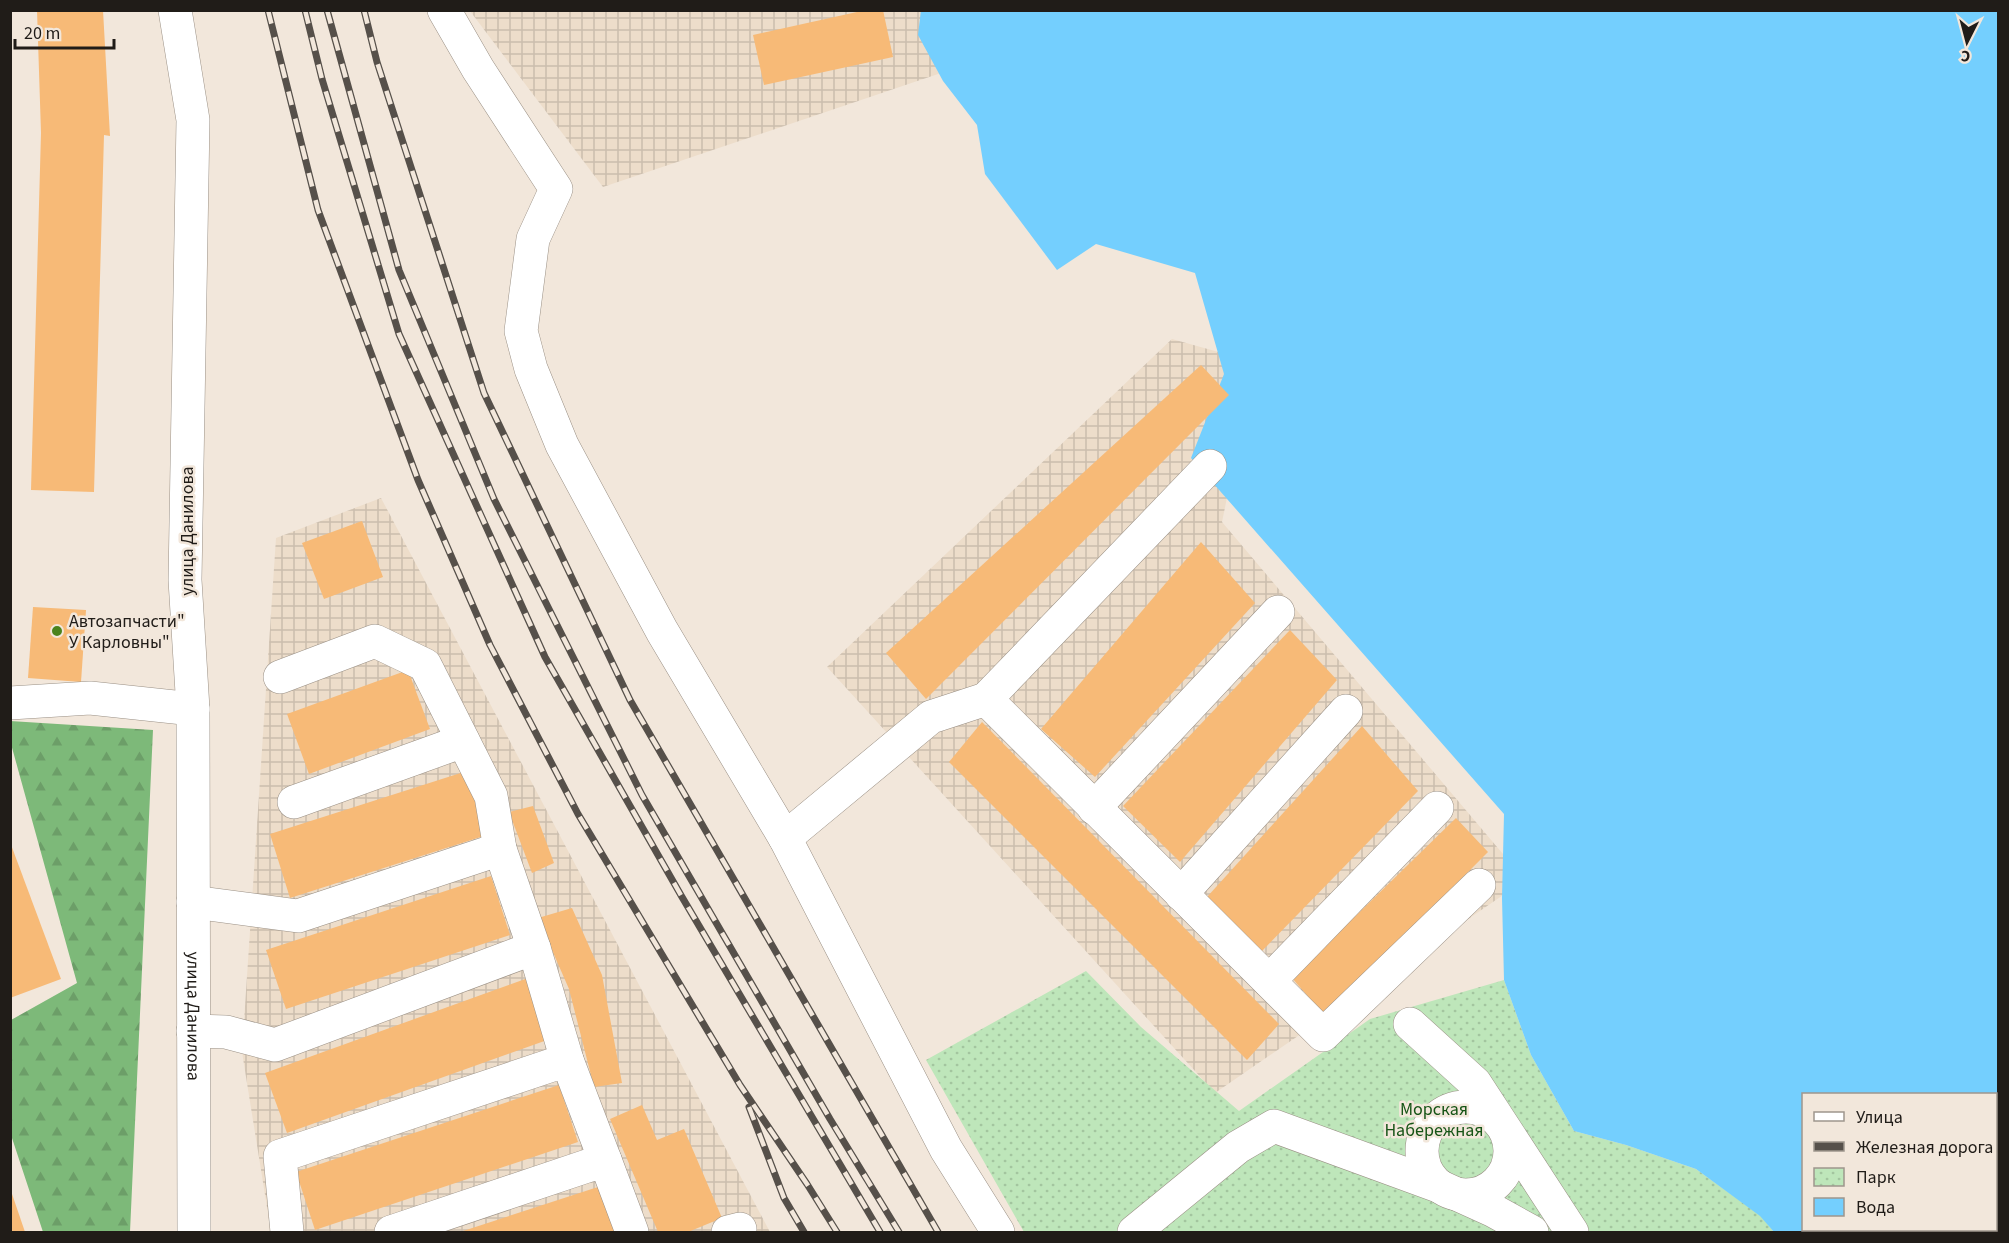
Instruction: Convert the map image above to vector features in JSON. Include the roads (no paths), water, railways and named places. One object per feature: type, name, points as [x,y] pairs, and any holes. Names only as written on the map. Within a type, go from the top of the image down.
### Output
[{"type":"main road","name":"улица Данилова","points":[[175,10],[193,120],[185,579],[193,710],[194,1233]]},
{"type":"main road","points":[[444,10],[478,69],[556,189],[533,239],[521,331],[531,369],[562,445],[662,631],[785,838],[946,1149],[998,1233]]},
{"type":"main road","points":[[785,838],[931,717],[986,699],[1210,466]]},
{"type":"main road","points":[[1095,808],[1278,612]]},
{"type":"main road","points":[[280,677],[375,641],[425,664],[491,796],[500,849],[534,948],[567,1060],[632,1233]]},
{"type":"main road","points":[[10,703],[90,698],[193,710]]},
{"type":"main road","points":[[986,699],[1323,1035],[1479,885]]},
{"type":"main road","points":[[1181,894],[1346,711]]},
{"type":"main road","points":[[294,802],[463,741]]},
{"type":"main road","points":[[1269,981],[1437,808]]},
{"type":"main road","points":[[194,902],[298,916],[500,849]]},
{"type":"main road","points":[[193,1031],[226,1032],[275,1045],[534,948]]},
{"type":"main road","points":[[1410,1024],[1475,1083],[1499,1121],[1507,1134],[1510,1149],[1509,1164],[1498,1182],[1485,1191],[1471,1195],[1455,1194],[1441,1187],[1430,1176],[1424,1162],[1423,1147],[1427,1132],[1434,1122],[1446,1112],[1460,1107],[1476,1108],[1499,1121],[1572,1233]]},
{"type":"main road","points":[[287,1233],[280,1156],[567,1060]]},
{"type":"main road","points":[[1134,1233],[1238,1147],[1274,1126],[1441,1187],[1494,1211],[1532,1233]]},
{"type":"main road","points":[[392,1233],[605,1160]]},
{"type":"water","points":[[921,10],[1998,11],[1998,1232],[1774,1232],[1760,1216],[1696,1169],[1626,1145],[1574,1131],[1531,1055],[1504,980],[1502,898],[1504,814],[1191,458],[1224,374],[1195,273],[1096,244],[1057,270],[985,174],[977,125],[943,81],[918,35]]},
{"type":"railway","points":[[268,10],[318,210],[418,480],[490,645],[578,814],[740,1085],[837,1232]]},
{"type":"railway","points":[[305,10],[322,79],[399,334],[545,657],[682,897],[880,1232]]},
{"type":"railway","points":[[327,10],[399,270],[494,499],[642,795],[830,1119],[899,1232]]},
{"type":"railway","points":[[364,10],[377,62],[484,393],[630,700],[938,1232]]},
{"type":"railway","points":[[749,1107],[784,1198],[804,1232]]},
{"type":"place","name":"Автозапчасти\" У Карловны\"","points":[[57,631]]},
{"type":"park label","name":"Морская Набережная","points":[[1434,1119]]}]
